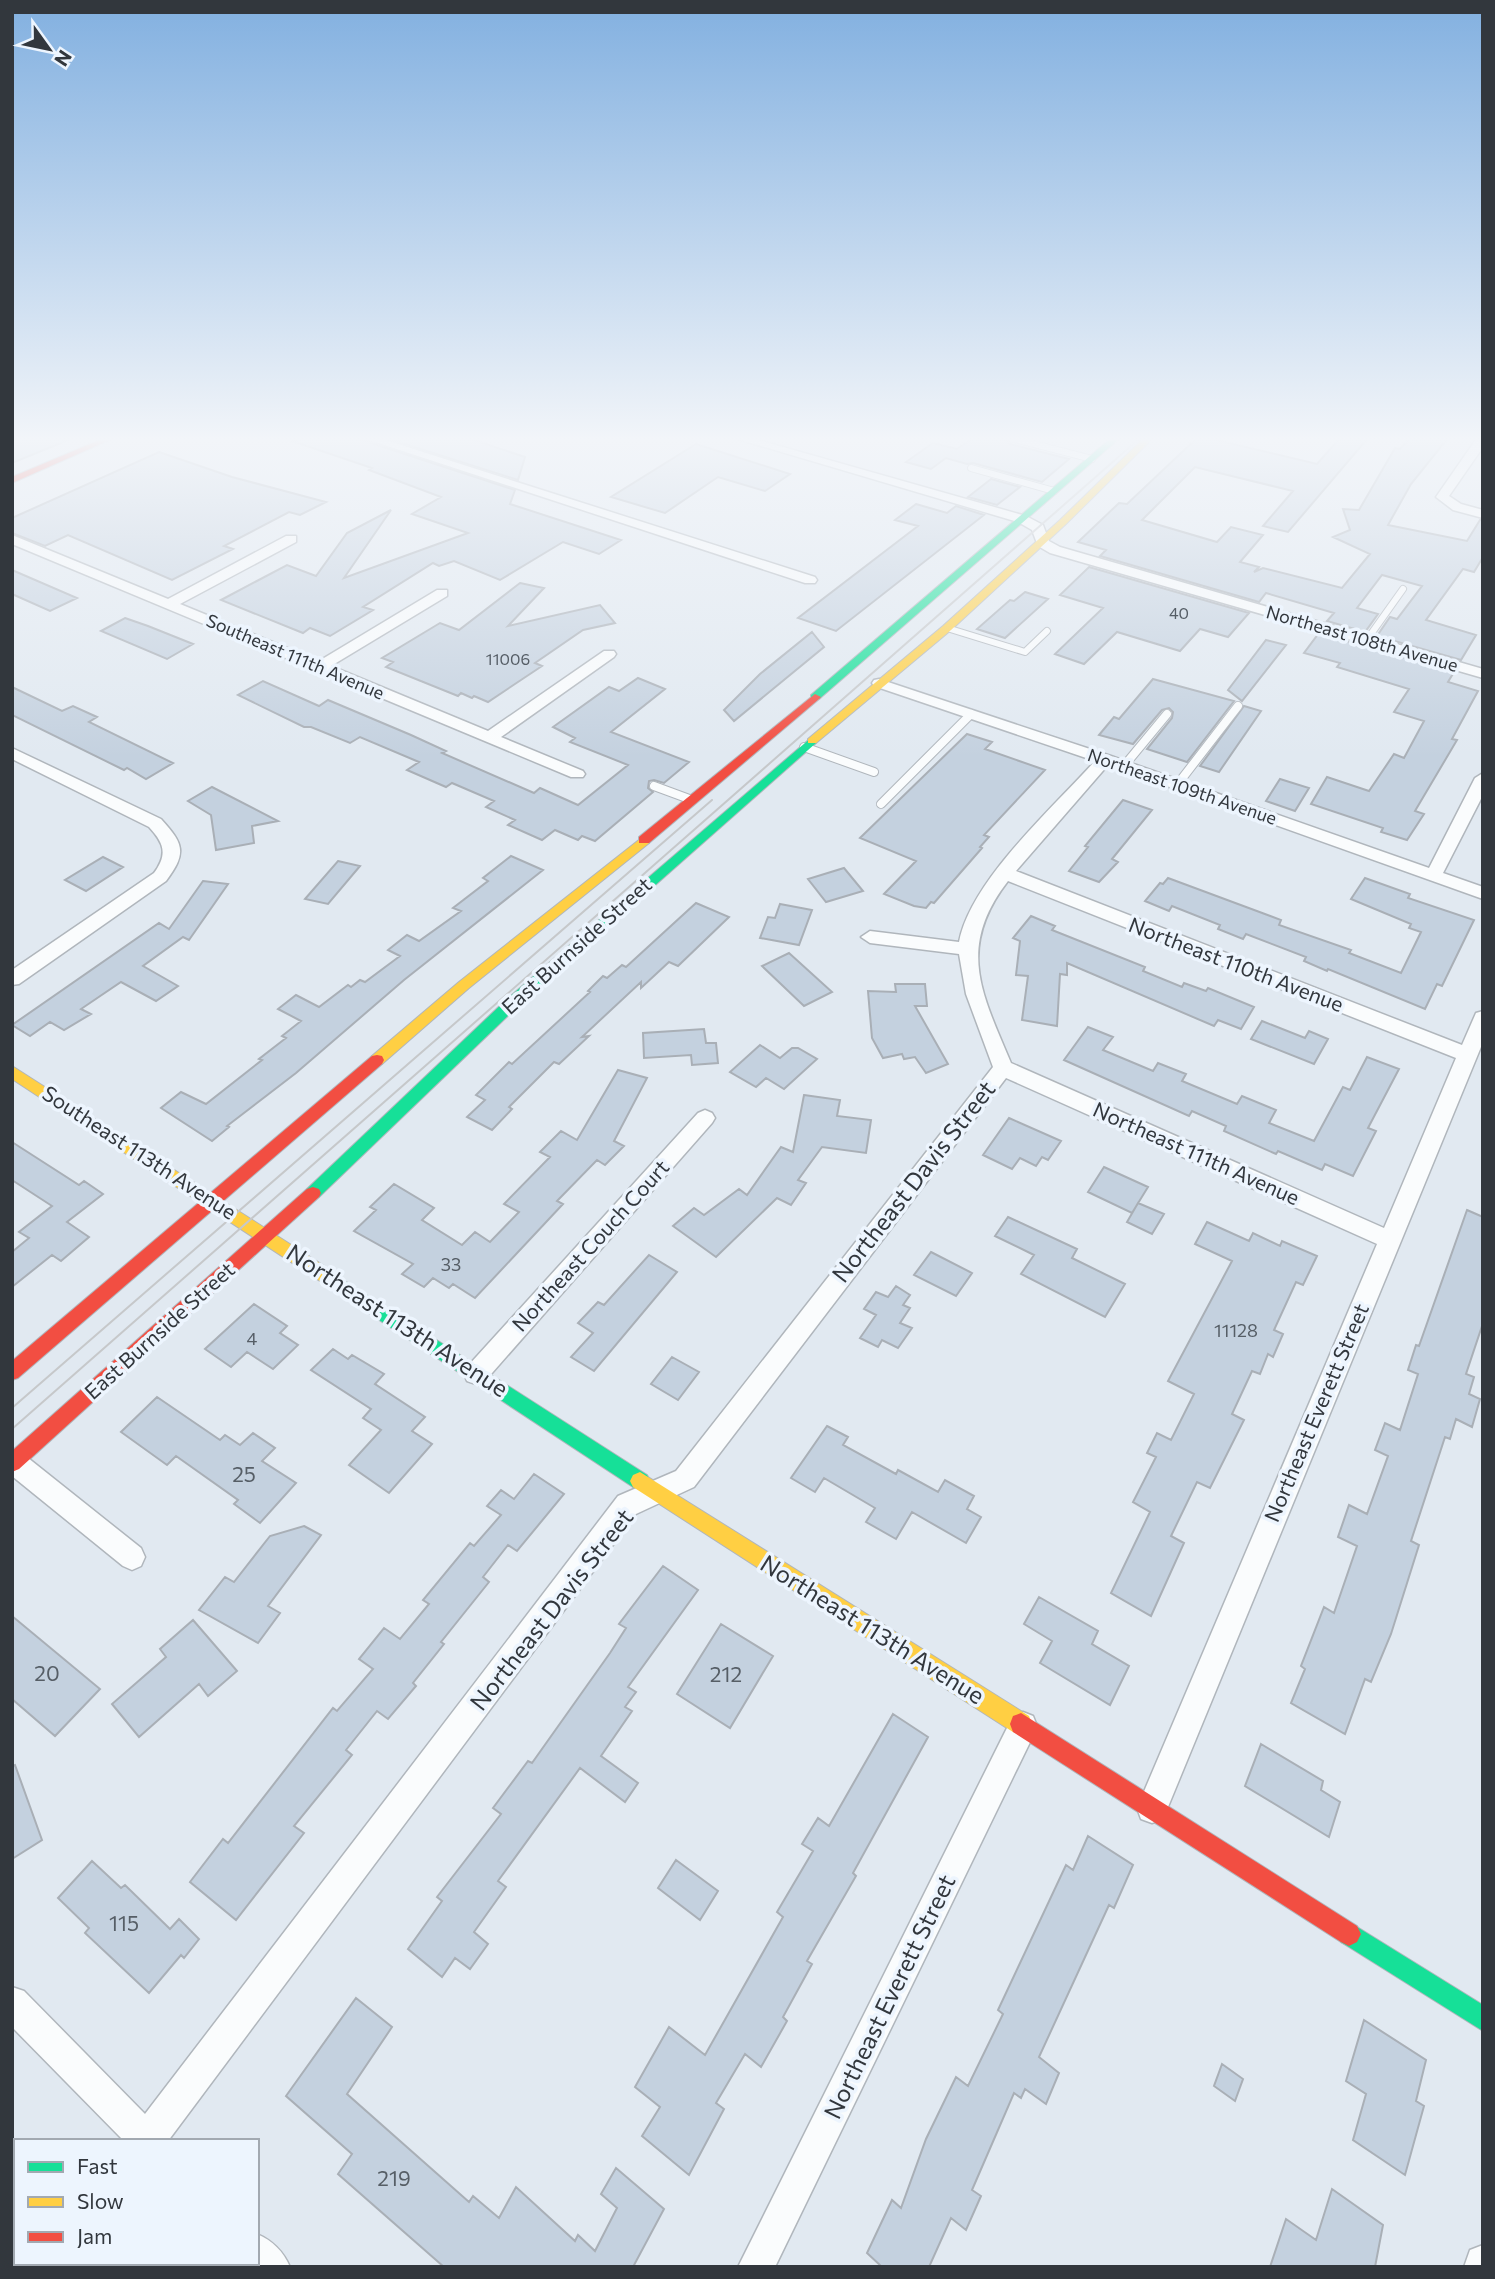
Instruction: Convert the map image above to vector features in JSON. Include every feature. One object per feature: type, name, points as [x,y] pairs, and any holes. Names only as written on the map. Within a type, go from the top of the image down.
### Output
[{"type":"street","name":"Southeast 111th Avenue","points":[[25,544],[577,774]]},
{"type":"street","points":[[169,604],[281,544]]},
{"type":"street","points":[[699,544],[810,580]]},
{"type":"street","name":"East Burnside Street","points":[[12,1372],[464,985],[692,800],[992,544]]},
{"type":"street","name":"East Burnside Street","points":[[13,1463],[266,1235],[511,1004],[804,747],[947,628],[1038,544]]},
{"type":"street","name":"Northeast 108th Avenue","points":[[1047,544],[1055,550],[1483,674]]},
{"type":"street","points":[[320,667],[442,593]]},
{"type":"street","points":[[489,738],[609,654]]},
{"type":"street","name":"Northeast 109th Avenue","points":[[879,683],[1105,759],[1483,893]]},
{"type":"street","points":[[12,753],[155,823],[169,838],[173,849],[170,864],[146,889],[12,979]]},
{"type":"street","name":"Northeast Davis Street","points":[[149,2139],[628,1506],[685,1479],[1003,1068],[976,993],[968,949],[982,905],[1105,759]]},
{"type":"street","points":[[1433,876],[1482,779]]},
{"type":"street","name":"Northeast 110th Avenue","points":[[1006,874],[1467,1055]]},
{"type":"street","points":[[870,937],[968,949]]},
{"type":"street","name":"Northeast Everett Street","points":[[1152,1808],[1483,1018]]},
{"type":"street","name":"Northeast 111th Avenue","points":[[1003,1068],[1390,1240]]},
{"type":"street","name":"Southeast 113th Avenue","points":[[12,1071],[266,1235]]},
{"type":"street","name":"Northeast Couch Court","points":[[476,1374],[705,1118]]},
{"type":"street","name":"Northeast 113th Avenue","points":[[266,1235],[656,1492],[1483,2019]]},
{"type":"street","points":[[13,1463],[132,1557]]},
{"type":"street","name":"Northeast Everett Street","points":[[756,2267],[1023,1726]]},
{"type":"street","points":[[12,2003],[147,2139]]},
{"type":"street","points":[[259,2254],[272,2267]]},
{"type":"lane","points":[[1366,641],[1403,589]]},
{"type":"lane","points":[[947,628],[1025,652],[1047,631]]},
{"type":"lane","points":[[1177,785],[1238,706]]},
{"type":"lane","points":[[881,804],[971,714]]},
{"type":"lane","points":[[1124,766],[1167,714]]},
{"type":"lane","points":[[804,747],[874,772]]},
{"type":"lane","points":[[654,786],[692,800]]},
{"type":"building","points":[[90,544],[227,544],[224,546],[233,549],[172,580]]},
{"type":"building","points":[[339,544],[367,544],[344,578],[437,544],[559,544],[500,580],[454,561],[439,566],[433,563],[363,607],[373,610],[330,636],[310,628],[303,633],[221,600],[287,565],[316,576]]},
{"type":"building","points":[[570,544],[614,544],[599,554]]},
{"type":"building","points":[[894,544],[947,544],[836,631],[798,618]]},
{"type":"building","points":[[1086,544],[1255,544],[1240,562],[1259,567],[1254,572],[1263,568],[1342,588],[1370,554],[1349,544],[1483,544],[1483,557],[1474,572],[1463,569],[1426,620],[1476,635],[1461,660],[1377,636],[1390,617],[1397,619],[1422,586],[1382,575],[1357,608],[1378,614],[1365,632],[1327,621],[1334,613],[1266,593],[1259,602],[1100,556],[1106,550]]},
{"type":"building","points":[[1089,567],[1249,613],[1228,637],[1200,629],[1180,651],[1117,632],[1084,664],[1055,654],[1103,608],[1060,595]]},
{"type":"building","points":[[12,570],[77,598],[50,611],[12,594]]},
{"type":"building","points":[[520,583],[544,588],[508,626],[600,605],[615,623],[583,630],[535,663],[542,666],[488,702],[461,693],[458,696],[386,667],[393,662],[382,658],[440,623],[459,630]]},
{"type":"building","points":[[1025,592],[1048,599],[1005,638],[977,629],[1010,600],[1014,601]]},
{"type":"building","points":[[125,618],[193,644],[167,659],[101,631]]},
{"type":"building","points":[[812,632],[824,647],[734,721],[724,710],[760,674]]},
{"type":"building","points":[[1319,633],[1454,672],[1448,682],[1478,691],[1452,739],[1457,740],[1415,811],[1424,814],[1407,840],[1381,832],[1383,828],[1311,804],[1327,777],[1369,791],[1394,754],[1404,758],[1424,721],[1394,712],[1409,689],[1337,667],[1340,663],[1304,653]]},
{"type":"building","points":[[1266,640],[1286,645],[1242,701],[1228,690]]},
{"type":"building","points":[[638,678],[665,689],[611,732],[689,762],[664,783],[649,781],[648,788],[653,792],[595,841],[582,836],[578,840],[555,830],[542,840],[508,825],[515,820],[486,807],[494,801],[452,783],[446,787],[407,770],[419,762],[360,737],[350,743],[311,727],[304,727],[238,695],[263,681],[319,706],[328,700],[411,735],[446,751],[442,753],[534,793],[540,788],[578,805],[628,765],[570,742],[575,738],[553,727],[609,687],[619,691]]},
{"type":"building","points":[[1153,679],[1234,701],[1187,762],[1147,749],[1172,718],[1173,712],[1169,708],[1162,710],[1133,744],[1099,735],[1114,717],[1119,719]]},
{"type":"building","points":[[12,687],[62,711],[73,706],[97,717],[89,722],[173,763],[146,779],[127,768],[124,770],[12,715]]},
{"type":"building","points":[[1244,706],[1261,711],[1219,772],[1200,766]]},
{"type":"building","points":[[967,734],[992,742],[985,749],[1045,770],[984,835],[989,837],[980,847],[982,848],[934,903],[931,902],[926,908],[914,906],[884,894],[916,861],[860,838]]},
{"type":"building","points":[[1280,779],[1309,788],[1295,811],[1266,801]]},
{"type":"building","points":[[212,787],[278,821],[252,826],[254,843],[216,850],[211,815],[188,801]]},
{"type":"building","points":[[1123,800],[1152,810],[1112,859],[1118,862],[1099,882],[1069,871],[1088,847],[1085,846]]},
{"type":"building","points":[[511,856],[543,870],[404,980],[212,1141],[161,1108],[181,1092],[206,1104],[262,1060],[259,1059],[286,1038],[282,1036],[301,1021],[278,1009],[296,995],[319,1007],[348,985],[351,987],[360,980],[365,982],[400,956],[388,950],[407,935],[419,941],[461,911],[453,908],[488,881],[483,878]]},
{"type":"building","points":[[103,857],[123,867],[86,891],[65,880]]},
{"type":"building","points":[[338,861],[360,866],[328,904],[305,899]]},
{"type":"building","points":[[844,868],[863,891],[826,902],[808,879]]},
{"type":"building","points":[[1168,878],[1281,920],[1279,925],[1351,950],[1349,953],[1401,973],[1421,932],[1409,928],[1411,924],[1351,899],[1365,878],[1410,894],[1408,898],[1474,920],[1442,986],[1437,984],[1425,1009],[1304,961],[1306,957],[1246,934],[1243,939],[1218,929],[1220,925],[1172,906],[1169,911],[1145,901],[1160,883],[1163,884]]},
{"type":"building","points":[[203,881],[228,884],[189,940],[183,937],[143,966],[178,986],[156,1001],[121,982],[81,1009],[91,1014],[64,1030],[50,1022],[30,1036],[12,1025],[159,923],[169,929]]},
{"type":"building","points":[[696,903],[729,917],[678,966],[669,962],[641,988],[641,982],[582,1037],[589,1036],[559,1064],[554,1062],[509,1107],[512,1109],[492,1130],[467,1117],[485,1100],[476,1095],[509,1062],[512,1064],[590,992],[588,991],[603,976],[607,978],[622,965],[626,967]]},
{"type":"building","points":[[780,904],[812,910],[799,945],[760,938],[768,917],[775,918]]},
{"type":"building","points":[[1031,916],[1055,926],[1052,930],[1145,967],[1143,971],[1182,987],[1184,983],[1206,991],[1208,988],[1254,1007],[1241,1029],[1218,1020],[1214,1026],[1067,963],[1067,975],[1060,974],[1057,1026],[1022,1020],[1028,976],[1016,975],[1020,941],[1013,938]]},
{"type":"building","points":[[789,953],[832,992],[804,1006],[762,966]]},
{"type":"building","points":[[895,984],[925,984],[927,1006],[915,1006],[948,1064],[926,1073],[915,1057],[904,1059],[902,1054],[883,1058],[872,1038],[868,991],[896,992]]},
{"type":"building","points":[[1262,1021],[1305,1038],[1309,1031],[1328,1039],[1314,1064],[1251,1039]]},
{"type":"building","points":[[1088,1027],[1113,1037],[1103,1050],[1153,1071],[1158,1063],[1186,1074],[1182,1081],[1237,1104],[1242,1096],[1276,1110],[1269,1123],[1314,1141],[1343,1087],[1350,1090],[1367,1057],[1399,1069],[1368,1128],[1376,1131],[1353,1176],[1325,1164],[1322,1170],[1278,1151],[1276,1154],[1224,1131],[1226,1126],[1192,1111],[1189,1116],[1064,1060]]},
{"type":"building","points":[[704,1029],[706,1043],[716,1043],[718,1063],[692,1065],[691,1055],[644,1058],[643,1033]]},
{"type":"building","points":[[760,1045],[780,1058],[792,1048],[798,1048],[817,1059],[784,1089],[766,1078],[756,1087],[730,1072]]},
{"type":"building","points":[[618,1070],[647,1078],[614,1141],[624,1146],[605,1165],[597,1160],[557,1201],[563,1204],[475,1298],[453,1284],[449,1288],[433,1278],[424,1287],[402,1274],[413,1264],[354,1231],[376,1210],[370,1207],[394,1184],[434,1208],[422,1220],[462,1245],[475,1232],[490,1242],[519,1212],[504,1204],[550,1157],[540,1152],[561,1131],[577,1140]]},
{"type":"building","points":[[804,1095],[840,1100],[837,1116],[871,1120],[866,1153],[822,1147],[798,1180],[806,1183],[791,1205],[777,1198],[716,1257],[673,1226],[694,1208],[704,1215],[739,1189],[747,1195],[781,1147],[793,1152]]},
{"type":"building","points":[[1009,1118],[1061,1141],[1048,1160],[1042,1157],[1036,1166],[1020,1158],[1012,1169],[983,1155]]},
{"type":"building","points":[[12,1142],[79,1185],[84,1181],[103,1194],[67,1222],[89,1237],[61,1261],[52,1255],[12,1287],[12,1252],[29,1238],[19,1232],[52,1206],[12,1180]]},
{"type":"building","points":[[1104,1167],[1148,1187],[1132,1213],[1088,1192]]},
{"type":"building","points":[[1138,1203],[1164,1214],[1152,1234],[1127,1222]]},
{"type":"building","points":[[1467,1210],[1483,1217],[1483,1323],[1466,1374],[1474,1377],[1469,1394],[1480,1399],[1472,1427],[1456,1419],[1450,1439],[1445,1437],[1411,1541],[1419,1545],[1391,1634],[1371,1682],[1365,1679],[1345,1734],[1291,1703],[1305,1669],[1301,1666],[1324,1607],[1334,1613],[1357,1546],[1338,1537],[1349,1505],[1367,1514],[1388,1456],[1375,1450],[1385,1423],[1400,1430],[1418,1374],[1408,1370]]},
{"type":"building","points":[[1008,1217],[1077,1249],[1072,1258],[1125,1284],[1105,1317],[1021,1274],[1034,1255],[995,1236]]},
{"type":"building","points":[[1207,1222],[1249,1241],[1253,1233],[1280,1246],[1282,1241],[1317,1256],[1303,1285],[1296,1282],[1274,1330],[1283,1334],[1273,1357],[1268,1354],[1260,1374],[1252,1371],[1232,1414],[1244,1420],[1210,1488],[1197,1482],[1171,1536],[1184,1543],[1151,1616],[1111,1593],[1150,1512],[1133,1502],[1156,1457],[1147,1453],[1157,1433],[1171,1440],[1194,1394],[1168,1381],[1232,1261],[1195,1244]]},
{"type":"building","points":[[931,1252],[972,1273],[956,1296],[914,1275]]},
{"type":"building","points":[[649,1255],[677,1272],[594,1371],[571,1357],[593,1333],[578,1323],[598,1302],[604,1305]]},
{"type":"building","points":[[896,1286],[910,1295],[903,1305],[910,1308],[900,1323],[912,1328],[898,1348],[882,1340],[878,1347],[860,1338],[876,1315],[864,1309],[876,1292],[888,1297]]},
{"type":"building","points":[[254,1304],[287,1326],[280,1333],[298,1345],[273,1369],[247,1352],[231,1367],[205,1349]]},
{"type":"building","points":[[333,1349],[348,1359],[352,1355],[384,1374],[375,1384],[425,1417],[412,1431],[432,1444],[389,1493],[349,1465],[381,1430],[363,1418],[371,1409],[311,1370]]},
{"type":"building","points":[[672,1357],[699,1372],[678,1400],[651,1384]]},
{"type":"building","points":[[157,1397],[220,1440],[225,1435],[240,1445],[253,1433],[275,1448],[262,1461],[296,1483],[260,1523],[234,1504],[238,1500],[176,1456],[167,1465],[121,1432]]},
{"type":"building","points":[[827,1426],[848,1437],[843,1445],[896,1474],[898,1470],[938,1492],[945,1480],[974,1496],[967,1509],[981,1517],[966,1543],[912,1512],[896,1539],[866,1522],[875,1508],[824,1478],[815,1492],[791,1478]]},
{"type":"building","points":[[534,1474],[564,1494],[517,1551],[508,1545],[483,1577],[489,1582],[441,1642],[444,1644],[413,1683],[416,1686],[388,1719],[377,1711],[346,1750],[352,1755],[294,1826],[304,1833],[236,1920],[190,1882],[223,1839],[228,1843],[333,1708],[337,1711],[373,1669],[359,1659],[384,1628],[400,1639],[429,1604],[423,1600],[470,1543],[474,1546],[501,1515],[487,1506],[501,1490],[514,1499]]},
{"type":"building","points":[[304,1526],[321,1535],[268,1606],[280,1613],[258,1643],[199,1610],[225,1577],[234,1582],[270,1536]]},
{"type":"building","points":[[663,1566],[698,1590],[628,1687],[636,1692],[625,1707],[632,1711],[601,1756],[638,1783],[625,1802],[580,1768],[498,1881],[506,1887],[474,1932],[488,1944],[470,1969],[455,1958],[442,1977],[408,1949],[442,1901],[437,1897],[501,1814],[493,1808],[528,1761],[532,1763],[610,1653],[626,1628],[619,1624]]},
{"type":"building","points":[[1039,1597],[1098,1631],[1092,1644],[1129,1666],[1110,1705],[1040,1663],[1052,1641],[1024,1624]]},
{"type":"building","points":[[12,1616],[100,1689],[55,1736],[12,1699]]},
{"type":"building","points":[[193,1620],[237,1671],[208,1696],[199,1684],[139,1737],[112,1704],[166,1657],[160,1649]]},
{"type":"building","points":[[721,1624],[773,1656],[730,1728],[677,1694]]},
{"type":"building","points":[[893,1714],[928,1737],[853,1873],[856,1876],[807,1961],[812,1964],[783,2017],[787,2021],[761,2067],[745,2054],[716,2103],[724,2109],[689,2175],[642,2136],[660,2107],[635,2087],[669,2027],[705,2055],[783,1917],[777,1912],[813,1851],[802,1844],[818,1818],[829,1826]]},
{"type":"building","points":[[1261,1744],[1323,1781],[1321,1790],[1340,1802],[1329,1837],[1245,1786]]},
{"type":"building","points":[[15,1765],[42,1840],[12,1859],[12,1766]]},
{"type":"building","points":[[1088,1836],[1133,1865],[1114,1908],[1109,1905],[1039,2057],[1059,2073],[1046,2104],[1025,2089],[1021,2098],[1014,2093],[972,2190],[981,2196],[966,2230],[951,2218],[929,2267],[882,2267],[867,2253],[892,2200],[901,2208],[926,2139],[956,2077],[968,2086],[1003,2014],[998,2010],[1066,1865],[1073,1870]]},
{"type":"building","points":[[676,1860],[718,1891],[700,1920],[658,1888]]},
{"type":"building","points":[[92,1861],[121,1888],[125,1885],[170,1929],[179,1919],[199,1939],[184,1958],[181,1955],[149,1993],[85,1933],[89,1928],[58,1898]]},
{"type":"building","points":[[356,1998],[392,2027],[347,2094],[469,2202],[473,2196],[499,2218],[516,2187],[575,2241],[578,2235],[595,2251],[617,2208],[601,2194],[616,2168],[664,2209],[633,2267],[444,2267],[338,2174],[352,2154],[286,2096]]},
{"type":"building","points":[[1364,2020],[1426,2060],[1416,2101],[1424,2106],[1405,2175],[1353,2140],[1366,2094],[1346,2081]]},
{"type":"building","points":[[1222,2064],[1243,2079],[1235,2101],[1214,2086]]},
{"type":"building","points":[[1332,2189],[1383,2225],[1375,2267],[1270,2267],[1286,2219],[1316,2240]]},
{"type":"tram line","points":[[12,1429],[1019,544]]},
{"type":"tram line","points":[[12,1408],[712,800]]},
{"type":"traffic: fast","points":[[815,697],[992,544]]},
{"type":"traffic: fast","points":[[313,1193],[511,1004],[812,741]]},
{"type":"traffic: fast","points":[[329,1278],[640,1481]]},
{"type":"traffic: fast","points":[[1349,1934],[1483,2019]]},
{"type":"traffic: slow","points":[[812,741],[947,628],[1039,544]]},
{"type":"traffic: slow","points":[[377,1060],[464,985],[644,840]]},
{"type":"traffic: slow","points":[[12,1071],[329,1278]]},
{"type":"traffic: slow","points":[[640,1481],[1021,1724]]},
{"type":"traffic: jam","points":[[644,840],[815,697]]},
{"type":"traffic: jam","points":[[12,1372],[377,1060]]},
{"type":"traffic: jam","points":[[12,1463],[313,1193]]},
{"type":"traffic: jam","points":[[1021,1724],[1349,1934]]}]
